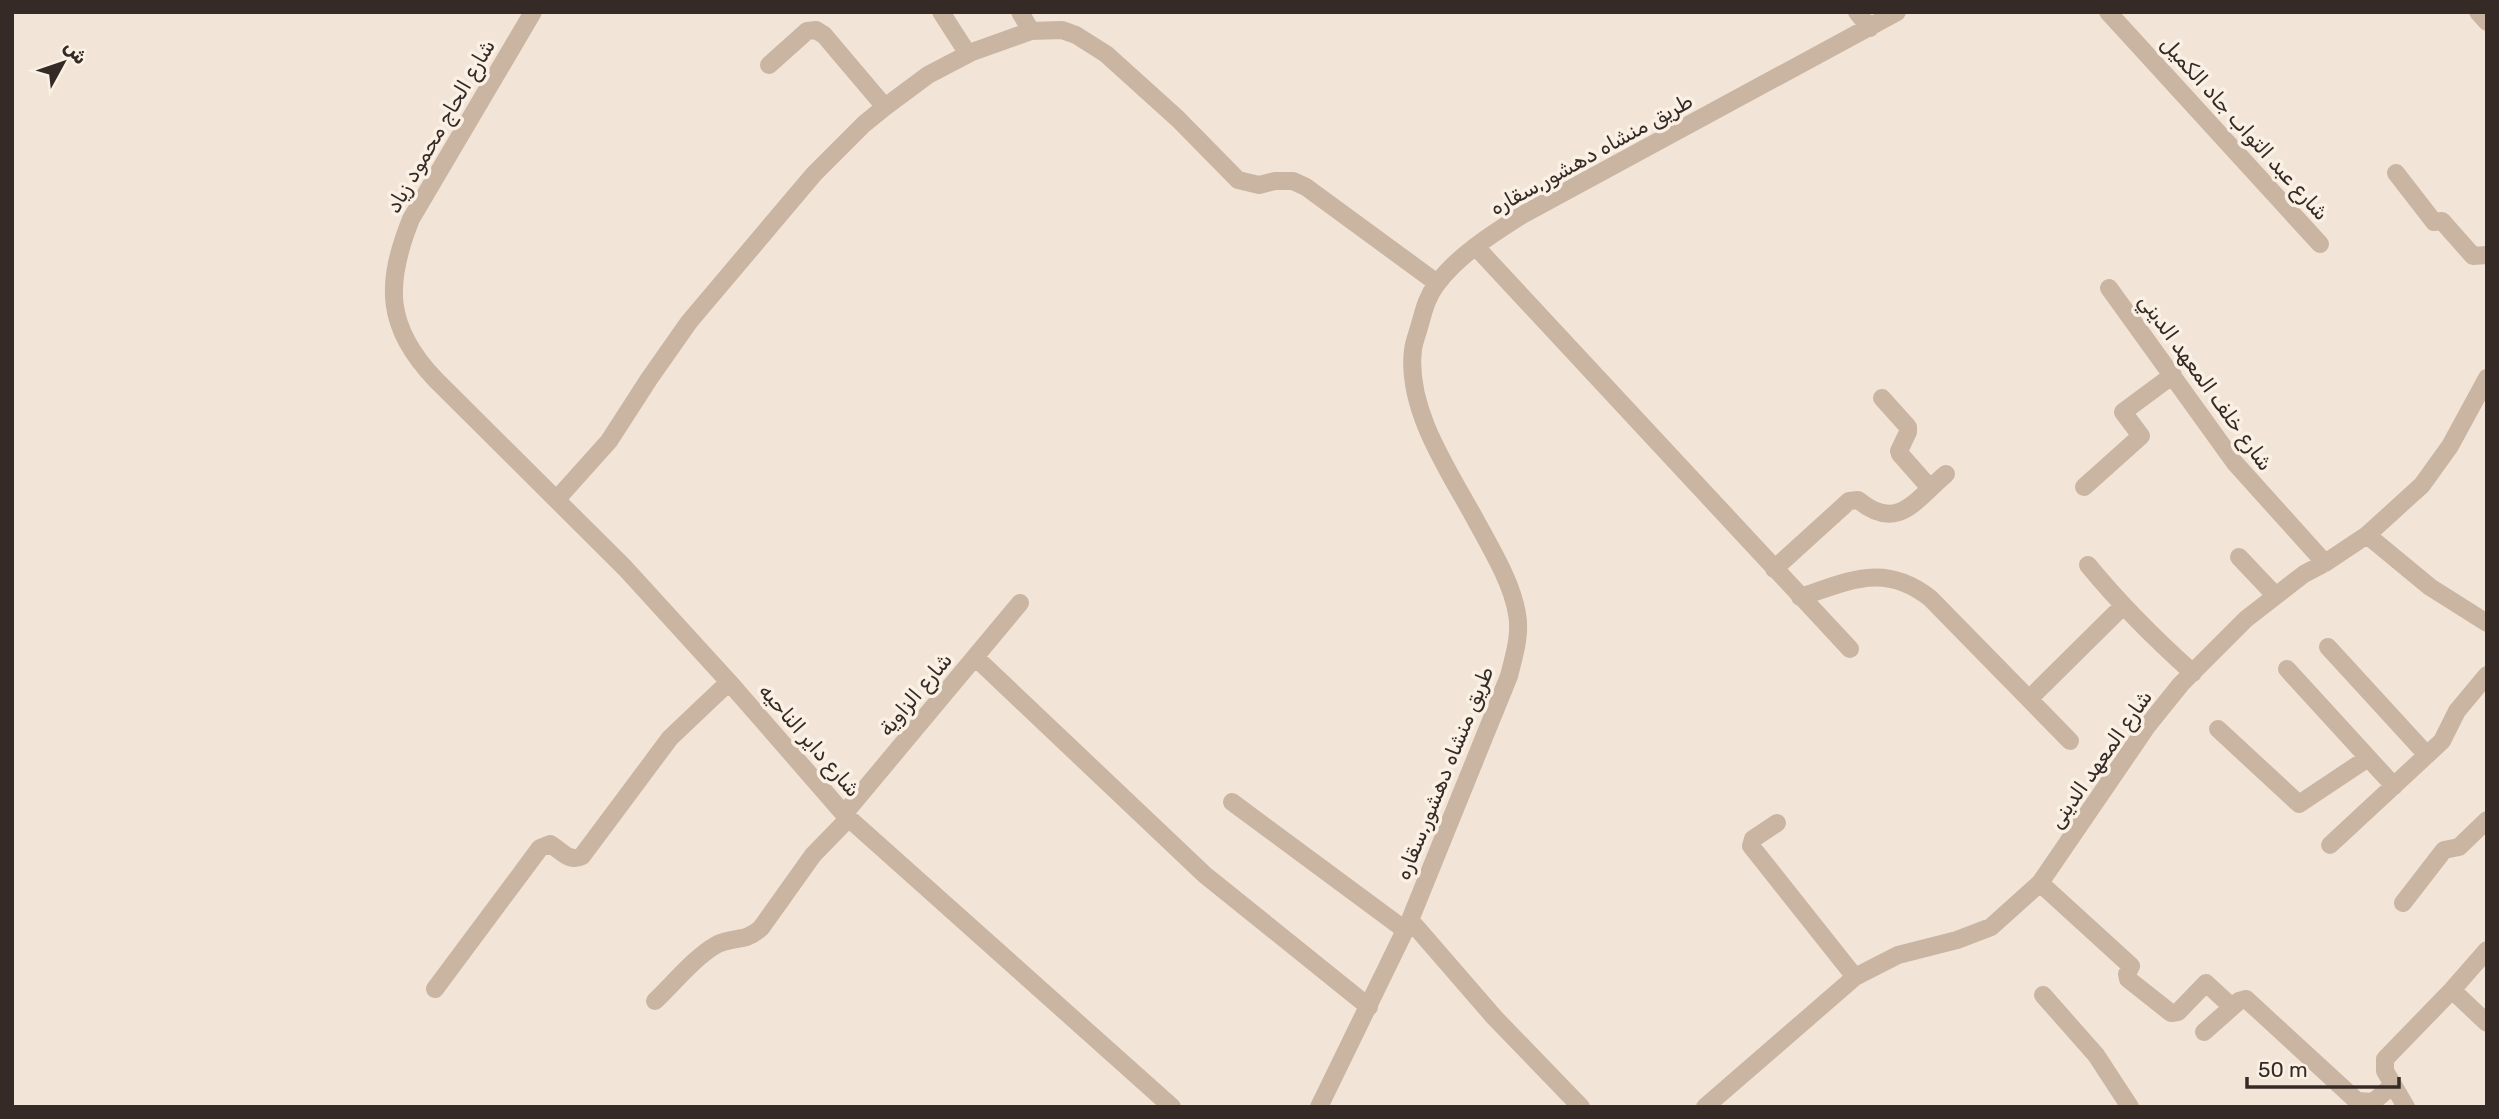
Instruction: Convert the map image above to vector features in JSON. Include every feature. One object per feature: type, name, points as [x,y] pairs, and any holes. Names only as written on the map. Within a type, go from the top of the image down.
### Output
[{"type":"street","name":"شارع الحاج محمود زياد","points":[[436,380],[419,362],[401,330],[393,294],[394,269],[411,219],[533,12]]},
{"type":"street","points":[[941,12],[968,54]]},
{"type":"street","points":[[1020,12],[1031,31]]},
{"type":"street","points":[[1857,12],[1870,28]]},
{"type":"street","name":"طريق منشاه دهشور,سقاره","points":[[1319,1107],[1407,925],[1509,676],[1518,636],[1518,615],[1513,597],[1488,542],[1447,467],[1418,399],[1413,374],[1413,350],[1427,299],[1437,283],[1476,247],[1522,215],[1897,12]]},
{"type":"street","name":"شارع عبد التواب جاد الكميل","points":[[2108,12],[2320,244]]},
{"type":"street","points":[[2478,12],[2487,22]]},
{"type":"street","points":[[769,65],[807,31],[816,30],[824,35],[885,107]]},
{"type":"street","points":[[557,499],[609,441],[649,379],[710,296],[814,174],[864,124],[928,75],[968,54],[1031,31],[1062,30],[1082,38],[1116,63],[1178,119],[1238,180],[1259,185],[1275,181],[1293,181],[1306,187],[1437,283]]},
{"type":"street","points":[[2396,173],[2434,222],[2444,223],[2473,256],[2487,255]]},
{"type":"street","points":[[1476,247],[1850,649]]},
{"type":"street","name":"شارع خلف المعهد الديني","points":[[2109,288],[2235,463],[2325,563]]},
{"type":"street","points":[[2084,487],[2141,436],[2123,411],[2173,375]]},
{"type":"street","name":"شارع المعهد الدينى","points":[[1705,1107],[1855,977],[1898,955],[1957,940],[1990,928],[2040,883],[2154,716],[2237,627],[2304,574],[2367,535],[2423,485],[2437,467],[2487,378]]},
{"type":"street","name":"شارع داير الناحيه","points":[[436,380],[625,568],[846,816],[1172,1107]]},
{"type":"street","points":[[1882,398],[1908,427],[1900,454],[1930,488]]},
{"type":"street","points":[[1774,569],[1850,501],[1858,500],[1876,512],[1893,516],[1903,511],[1946,474]]},
{"type":"street","points":[[2367,535],[2430,587],[2487,623]]},
{"type":"street","points":[[2239,557],[2275,595]]},
{"type":"street","points":[[2088,565],[2123,607],[2193,673]]},
{"type":"street","points":[[1800,597],[1860,578],[1888,578],[1915,586],[1930,598],[2070,741]]},
{"type":"street","name":"شارع الزاوية","points":[[655,1001],[718,944],[745,940],[761,929],[813,855],[1020,603]]},
{"type":"street","points":[[2029,699],[2123,607]]},
{"type":"street","points":[[2328,647],[2427,755]]},
{"type":"street","points":[[975,657],[1205,875],[1369,1007]]},
{"type":"street","points":[[2287,669],[2394,786]]},
{"type":"street","points":[[2330,845],[2442,741],[2457,711],[2487,675]]},
{"type":"street","points":[[435,989],[540,848],[550,844],[569,858],[582,856],[670,738],[729,682]]},
{"type":"street","points":[[2218,729],[2299,804],[2368,758]]},
{"type":"street","points":[[1232,802],[1407,925],[1581,1107]]},
{"type":"street","points":[[2403,903],[2444,850],[2459,847],[2487,820]]},
{"type":"street","points":[[1777,822],[1753,839],[1751,846],[1855,977]]},
{"type":"street","points":[[2040,883],[2131,966],[2128,979],[2171,1013],[2178,1012],[2206,983],[2232,1007]]},
{"type":"street","points":[[2406,1107],[2385,1071],[2385,1059],[2487,950]]},
{"type":"street","points":[[2452,990],[2487,1024]]},
{"type":"street","points":[[2043,995],[2096,1055],[2130,1107]]},
{"type":"street","points":[[2204,1032],[2239,1001],[2246,999],[2357,1101],[2373,1102],[2393,1086]]}]
